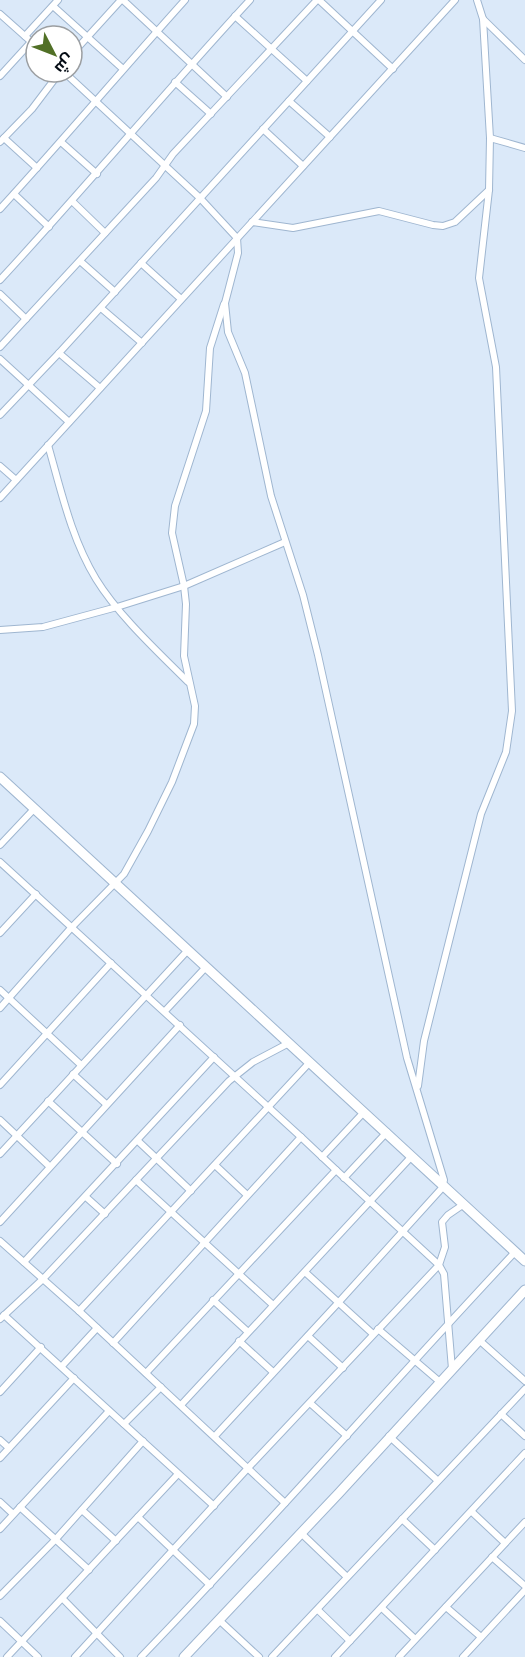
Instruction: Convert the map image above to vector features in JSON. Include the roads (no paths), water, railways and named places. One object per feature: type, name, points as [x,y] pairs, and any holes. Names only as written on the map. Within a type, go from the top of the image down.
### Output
[{"type":"street","points":[[36,24],[58,0]]},
{"type":"street","points":[[84,40],[122,0],[227,97]]},
{"type":"street","points":[[0,209],[186,0]]},
{"type":"street","points":[[0,280],[250,0]]},
{"type":"street","points":[[0,347],[156,178],[211,114],[318,0],[393,69]]},
{"type":"street","points":[[0,415],[101,308],[381,0]]},
{"type":"street","points":[[0,498],[455,0]]},
{"type":"street","points":[[418,1090],[424,1041],[481,814],[506,752],[511,728],[512,697],[496,367],[479,278],[489,190],[490,138],[483,19],[477,0]]},
{"type":"street","points":[[53,6],[123,69]]},
{"type":"street","points":[[0,14],[24,35]]},
{"type":"street","points":[[235,16],[307,81]]},
{"type":"street","points":[[483,19],[525,60]]},
{"type":"street","points":[[0,76],[24,53]]},
{"type":"street","points":[[175,82],[211,114]]},
{"type":"street","points":[[37,168],[2,140],[52,84]]},
{"type":"street","points":[[0,1008],[71,928],[115,884],[129,865],[172,782],[187,744],[196,714],[184,656],[186,604],[174,546],[173,518],[206,411],[210,348],[238,253],[237,238],[200,198],[76,84]]},
{"type":"street","points":[[289,101],[330,137]]},
{"type":"street","points":[[263,129],[303,166]]},
{"type":"street","points":[[490,138],[525,148]]},
{"type":"street","points":[[61,142],[97,174]]},
{"type":"street","points":[[252,222],[293,228],[378,211],[443,226],[455,222],[489,190]]},
{"type":"street","points":[[14,194],[49,227]]},
{"type":"street","points":[[72,202],[105,233]]},
{"type":"street","points":[[80,261],[115,292]]},
{"type":"street","points":[[141,263],[181,299]]},
{"type":"street","points":[[0,294],[26,319]]},
{"type":"street","points":[[215,1436],[273,1371],[338,1304],[443,1185],[443,1177],[407,1058],[318,655],[303,595],[271,496],[245,373],[228,332],[225,303]]},
{"type":"street","points":[[101,308],[142,343]]},
{"type":"street","points":[[59,353],[100,388]]},
{"type":"street","points":[[0,359],[69,422]]},
{"type":"street","points":[[48,444],[72,526],[96,579],[117,607],[189,683]]},
{"type":"street","points":[[0,466],[16,480]]},
{"type":"street","points":[[0,630],[42,627],[117,607],[184,586],[285,542]]},
{"type":"street","points":[[0,777],[525,1261]]},
{"type":"street","points":[[0,845],[34,809]]},
{"type":"street","points":[[0,862],[165,1011],[439,1265],[444,1274],[452,1369]]},
{"type":"street","points":[[0,933],[36,894]]},
{"type":"street","points":[[0,1154],[188,950]]},
{"type":"street","points":[[0,1085],[111,963]]},
{"type":"street","points":[[165,1011],[206,967]]},
{"type":"street","points":[[0,990],[81,1065]]},
{"type":"street","points":[[0,1222],[180,1025]]},
{"type":"street","points":[[214,1506],[41,1347],[2,1317],[43,1279],[234,1076],[253,1062],[289,1043]]},
{"type":"street","points":[[24,1262],[138,1142],[214,1057]]},
{"type":"street","points":[[79,1311],[310,1062]]},
{"type":"street","points":[[73,1074],[106,1104]]},
{"type":"street","points":[[48,1101],[117,1164]]},
{"type":"street","points":[[322,1157],[364,1112]]},
{"type":"street","points":[[0,1120],[50,1166]]},
{"type":"street","points":[[344,1178],[387,1132]]},
{"type":"street","points":[[113,1343],[301,1137]]},
{"type":"street","points":[[138,1142],[191,1191]]},
{"type":"street","points":[[181,1405],[412,1156]]},
{"type":"street","points":[[215,1165],[247,1195]]},
{"type":"street","points":[[146,1373],[336,1170]]},
{"type":"street","points":[[136,1180],[273,1305]]},
{"type":"street","points":[[86,1197],[105,1214]]},
{"type":"street","points":[[75,1657],[248,1468],[439,1265],[445,1247],[442,1222],[464,1204]]},
{"type":"street","points":[[0,1241],[215,1436],[285,1503]]},
{"type":"street","points":[[141,1657],[210,1585],[347,1436],[414,1359],[515,1252]]},
{"type":"street","points":[[305,1272],[338,1304],[414,1359],[440,1382]]},
{"type":"street","points":[[184,1657],[525,1290]]},
{"type":"street","points":[[213,1300],[248,1332]]},
{"type":"street","points":[[62,1366],[97,1328]]},
{"type":"street","points":[[308,1336],[343,1368]]},
{"type":"street","points":[[479,1340],[525,1381]]},
{"type":"street","points":[[239,1341],[273,1371]]},
{"type":"street","points":[[0,1392],[41,1347]]},
{"type":"street","points":[[0,1458],[74,1378]]},
{"type":"street","points":[[124,1424],[161,1387]]},
{"type":"street","points":[[272,1657],[525,1389]]},
{"type":"street","points":[[310,1403],[347,1436]]},
{"type":"street","points":[[0,1529],[109,1411]]},
{"type":"street","points":[[501,1414],[525,1436]]},
{"type":"street","points":[[389,1436],[438,1480]]},
{"type":"street","points":[[0,1440],[9,1448]]},
{"type":"street","points":[[0,1596],[55,1540],[143,1441]]},
{"type":"street","points":[[335,1657],[525,1453]]},
{"type":"street","points":[[7,1657],[178,1473]]},
{"type":"street","points":[[0,1502],[13,1514]]},
{"type":"street","points":[[20,1507],[89,1570]]},
{"type":"street","points":[[82,1510],[116,1541]]},
{"type":"street","points":[[472,1512],[505,1543]]},
{"type":"street","points":[[138,1517],[210,1585]]},
{"type":"street","points":[[402,1519],[435,1550]]},
{"type":"street","points":[[399,1657],[525,1522]]},
{"type":"street","points":[[301,1533],[347,1577]]},
{"type":"street","points":[[463,1657],[525,1588],[492,1557]]},
{"type":"street","points":[[63,1599],[120,1657]]},
{"type":"street","points":[[447,1607],[481,1637]]},
{"type":"street","points":[[382,1608],[415,1639]]},
{"type":"street","points":[[318,1610],[350,1641]]},
{"type":"street","points":[[219,1620],[259,1657]]},
{"type":"street","points":[[0,1621],[38,1657]]}]
